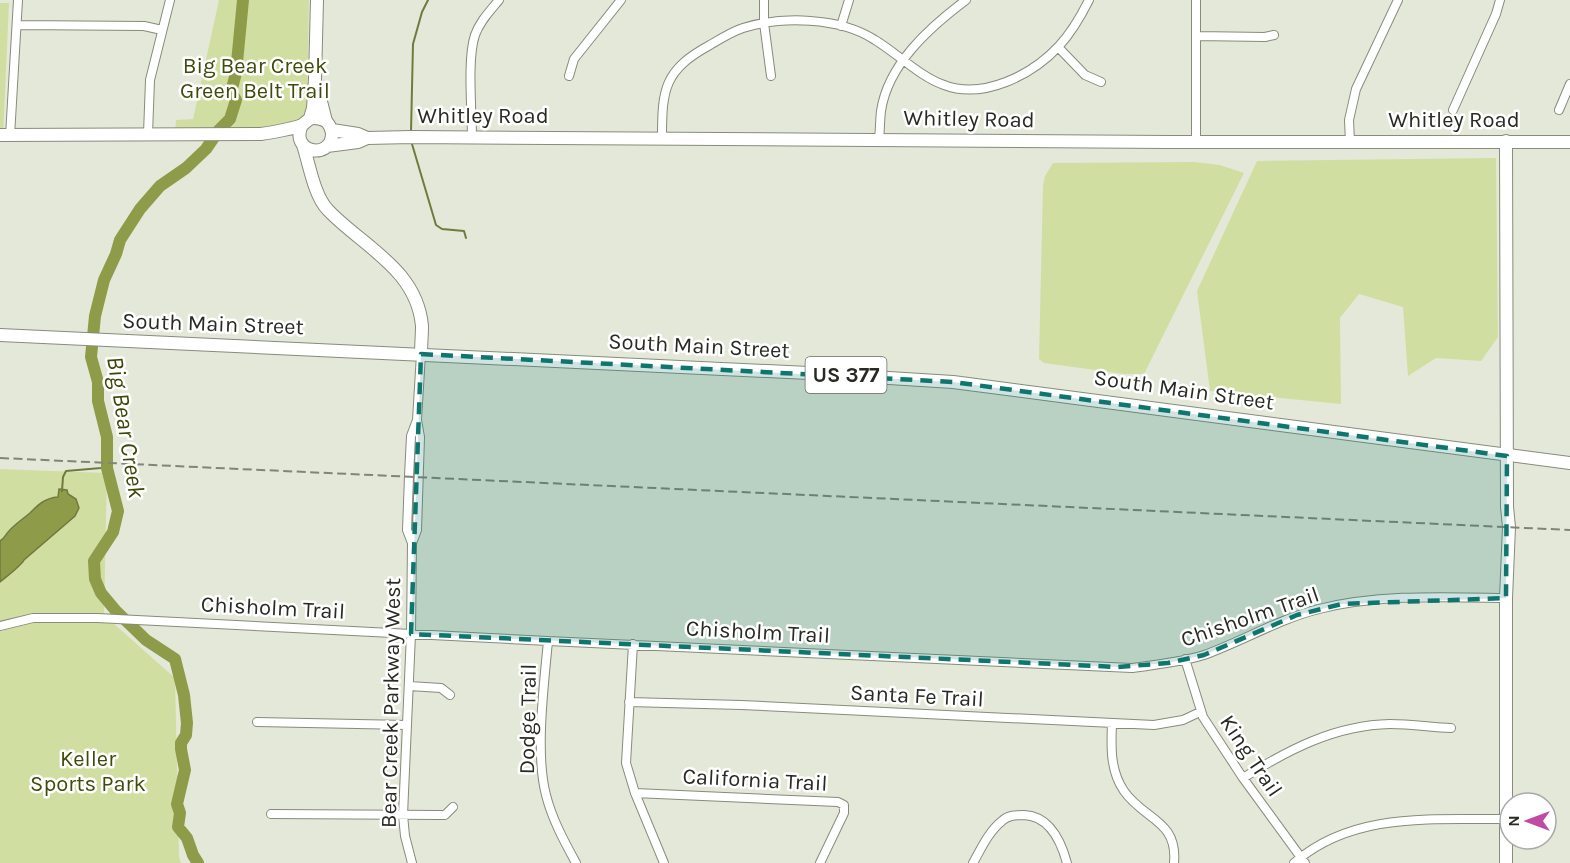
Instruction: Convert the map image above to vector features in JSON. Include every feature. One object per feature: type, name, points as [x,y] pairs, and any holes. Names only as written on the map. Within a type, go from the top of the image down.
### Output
[{"type":"street","points":[[18,0],[18,25],[5,135],[272,133],[301,143],[312,151],[325,148]]},
{"type":"street","points":[[148,134],[150,80],[170,0]]},
{"type":"street","points":[[317,0],[313,108],[300,130],[301,143],[326,208],[354,234],[379,252],[405,281],[412,294],[422,325],[421,354]]},
{"type":"street","points":[[472,137],[471,56],[473,41],[479,26],[499,0]]},
{"type":"street","points":[[569,76],[574,59],[621,0]]},
{"type":"street","points":[[764,0],[764,23],[771,76]]},
{"type":"street","points":[[841,26],[849,0]]},
{"type":"street","points":[[879,139],[881,109],[887,90],[915,44],[935,24],[966,0]]},
{"type":"street","points":[[662,138],[664,94],[682,63],[742,28],[779,21],[820,21],[841,26],[872,38],[942,84],[961,90],[981,89],[1028,70],[1058,47],[1078,21],[1089,0]]},
{"type":"street","points":[[1196,0],[1196,142]]},
{"type":"street","points":[[1350,142],[1349,120],[1356,89],[1398,0]]},
{"type":"street","points":[[1453,110],[1496,14],[1500,0]]},
{"type":"street","points":[[18,25],[144,26],[162,30]]},
{"type":"street","points":[[1196,36],[1265,37],[1274,34]]},
{"type":"street","points":[[1058,47],[1085,75],[1101,82]]},
{"type":"street","points":[[315,80],[332,136],[316,165],[320,182],[332,205],[333,214]]},
{"type":"street","points":[[1559,110],[1570,84]]},
{"type":"street","points":[[272,133],[321,118],[329,126]]},
{"type":"street","name":"Whitley Road","points":[[329,126],[367,138]]},
{"type":"street","name":"Whitley Road","points":[[325,148],[358,142],[367,138],[472,137],[1570,142]]},
{"type":"street","points":[[1506,141],[1507,507],[1504,510],[1504,560],[1507,791]]},
{"type":"street","name":"South Main Street","points":[[0,334],[953,382],[1570,463]]},
{"type":"street","name":"Bear Creek Parkway West","points":[[412,863],[405,836],[403,815],[411,634],[412,543],[417,530],[420,437],[417,420],[421,354]]},
{"type":"street","name":"Chisholm Trail","points":[[0,626],[19,620],[44,617],[119,619],[1118,668],[1150,666],[1204,655],[1297,615],[1342,604],[1371,600],[1506,598]]},
{"type":"street","name":"Dodge Trail","points":[[548,641],[544,686],[543,775],[551,814],[576,863]]},
{"type":"street","points":[[633,644],[626,763],[635,793],[664,863]]},
{"type":"street","name":"King Trail","points":[[1185,659],[1200,712],[1300,861]]},
{"type":"street","points":[[409,686],[441,688],[450,695]]},
{"type":"street","name":"Santa Fe Trail","points":[[629,702],[1154,725],[1183,720],[1200,712]]},
{"type":"street","points":[[257,722],[407,725]]},
{"type":"street","points":[[1112,723],[1111,752],[1120,783],[1125,792],[1143,811],[1165,826],[1173,842],[1174,863]]},
{"type":"street","points":[[1243,778],[1284,752],[1308,742],[1356,729],[1390,724],[1451,728]]},
{"type":"street","name":"California Trail","points":[[635,793],[838,802],[844,805],[844,813],[820,863]]},
{"type":"street","points":[[271,814],[445,814],[453,807]]},
{"type":"street","points":[[973,863],[985,841],[1003,819],[1011,815],[1031,815],[1039,818],[1058,838],[1067,863]]},
{"type":"street","points":[[1300,861],[1343,834],[1373,824],[1498,819]]},
{"type":"highlighted area","points":[[421,354],[953,382],[1507,456],[1506,598],[1342,604],[1297,615],[1204,655],[1168,663],[1118,667],[411,634]]},
{"type":"green space","name":"Big Bear Creek Green Belt Trail","points":[[219,0],[309,0],[307,106],[302,118],[256,131],[175,132],[176,120],[193,119]]},
{"type":"green space","points":[[0,3],[9,3],[3,139],[0,139]]},
{"type":"green space","points":[[1496,158],[1498,337],[1481,361],[1436,358],[1408,376],[1403,307],[1359,294],[1340,318],[1341,404],[1210,391],[1197,291],[1257,161]]},
{"type":"green space","points":[[1194,162],[1220,165],[1244,173],[1144,374],[1124,374],[1044,363],[1039,359],[1043,186],[1045,176],[1053,163]]},
{"type":"green space","name":"Keller Sports Park","points":[[0,469],[107,473],[104,615],[175,678],[179,857],[181,863],[0,863]]},
{"type":"shaded area","points":[[59,489],[67,490],[68,494],[76,499],[79,508],[75,516],[0,582],[0,541],[39,504],[58,497]]},
{"type":"waterway","name":"Big Bear Creek","points":[[198,863],[187,838],[178,827],[180,813],[177,804],[185,770],[181,743],[186,735],[187,723],[184,695],[175,659],[146,640],[116,611],[101,593],[95,579],[94,561],[113,532],[118,511],[107,468],[107,437],[98,401],[98,382],[91,357],[95,316],[104,280],[120,240],[140,209],[160,186],[186,168],[206,149],[230,119],[236,100],[231,92],[236,73],[243,0]]},
{"type":"waterway","points":[[411,132],[413,44],[422,12],[428,0]]},
{"type":"waterway","points":[[412,144],[436,225],[442,229],[464,231],[466,238]]},
{"type":"waterway","points":[[62,491],[66,471],[101,468],[107,465]]},
{"type":"railway","points":[[0,458],[1570,530]]}]
